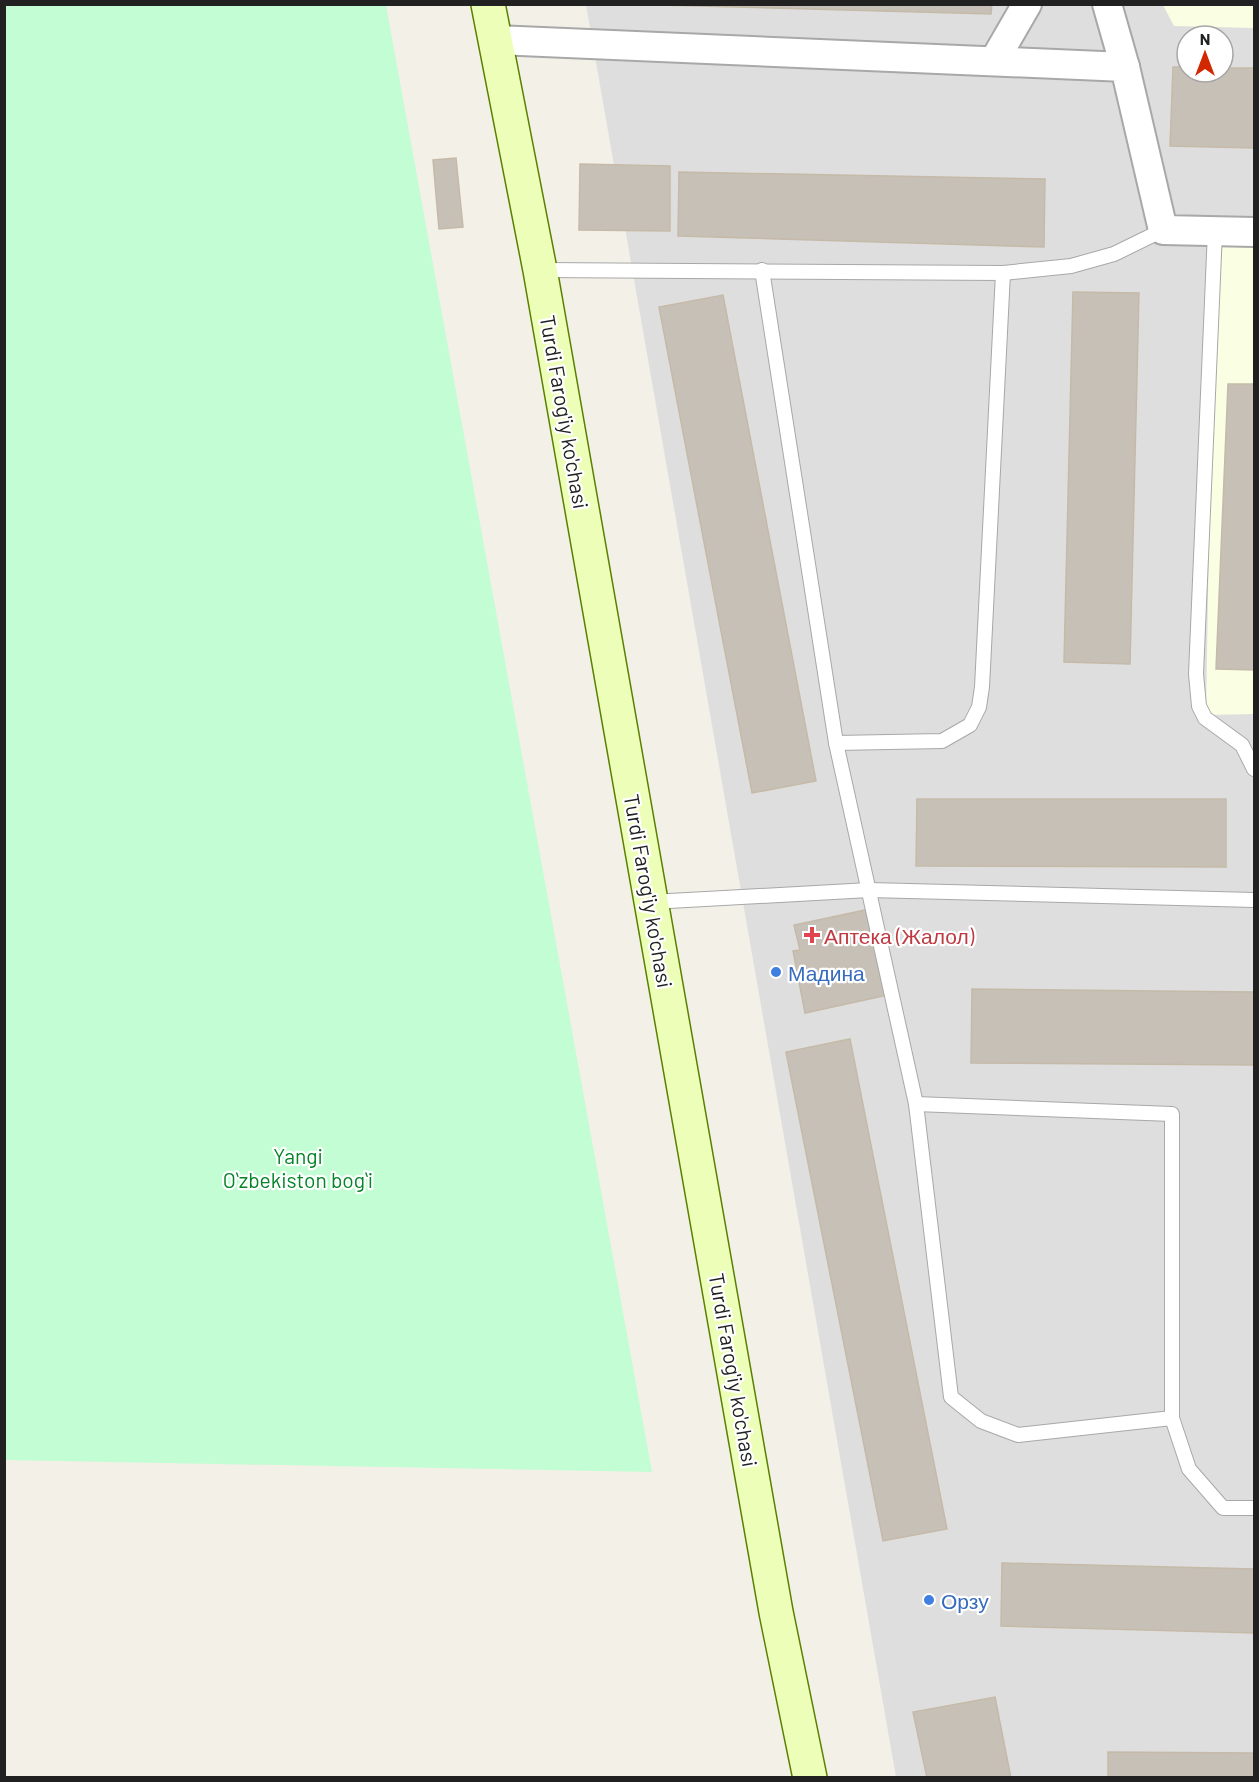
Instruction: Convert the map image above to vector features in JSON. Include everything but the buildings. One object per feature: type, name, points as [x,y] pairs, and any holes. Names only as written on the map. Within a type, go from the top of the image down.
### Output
[{"type":"main road","name":"Turdi Farog'iy ko'chasi","points":[[488,4],[540,270],[776,1612],[810,1778]]},
{"type":"street","points":[[994,61],[1027,4]]},
{"type":"street","points":[[1107,4],[1125,67],[1163,230],[1254,232]]},
{"type":"street","points":[[495,40],[1125,67]]},
{"type":"lane","points":[[540,270],[1003,273],[1071,266],[1092,261],[1114,255],[1163,230]]},
{"type":"lane","points":[[1215,231],[1196,674],[1199,706],[1205,718],[1242,745],[1254,769]]},
{"type":"lane","points":[[762,270],[836,743],[916,1104],[951,1397],[981,1421],[1018,1435],[1172,1418]]},
{"type":"lane","points":[[836,743],[942,741],[970,724],[979,707],[982,687],[1003,273]]},
{"type":"lane","points":[[651,902],[869,890],[1254,900]]},
{"type":"lane","points":[[916,1104],[1172,1114],[1172,1418],[1190,1469],[1223,1508],[1254,1508]]},
{"type":"shaded area","points":[[586,5],[1254,5],[1254,1777],[896,1777]]},
{"type":"shaded area","points":[[1163,5],[1254,5],[1254,28],[1235,28],[1235,24],[1175,24],[1174,26]]},
{"type":"shaded area","points":[[1214,244],[1254,246],[1254,714],[1206,715]]},
{"type":"green space","name":"Yangi Oʻzbekiston bogʻi","points":[[5,4],[386,5],[652,1472],[5,1460]]},
{"type":"place","name":"Аптека (Жалол)","points":[[812,935]]},
{"type":"place","name":"Мадина","points":[[776,972]]},
{"type":"place","name":"Орзу","points":[[929,1600]]}]
